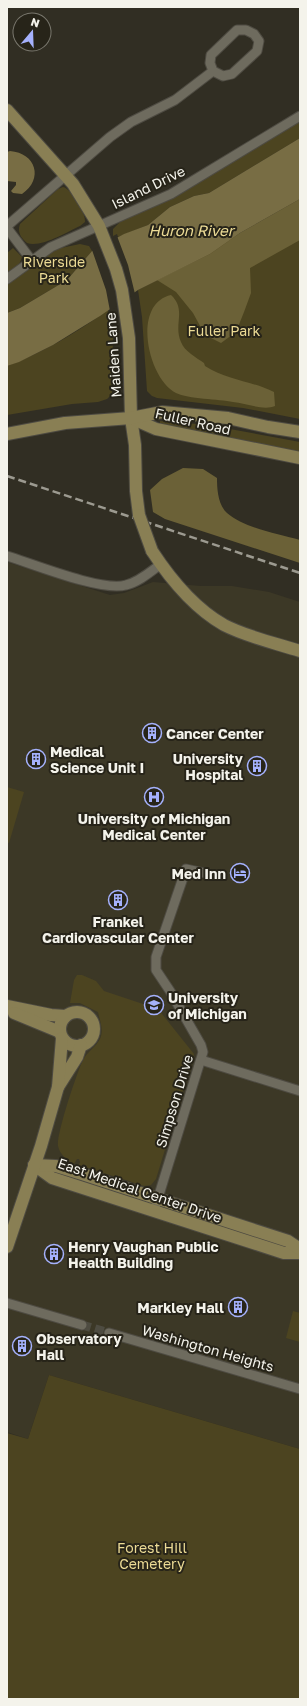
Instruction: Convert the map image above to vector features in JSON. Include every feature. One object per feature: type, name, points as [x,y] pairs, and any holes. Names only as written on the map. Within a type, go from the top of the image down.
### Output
[{"type":"street","points":[[237,30],[246,30],[254,34],[259,41],[257,51],[232,74],[223,76],[213,71],[210,63],[211,55],[237,30]]},
{"type":"street","points":[[32,260],[7,227],[110,136],[131,122],[175,100],[213,71]]},
{"type":"street","name":"Maiden Lane","points":[[7,110],[73,184],[99,226],[106,242],[122,290],[127,320],[130,355],[131,418]]},
{"type":"street","name":"Island Drive","points":[[7,279],[51,247],[171,194],[300,116]]},
{"type":"street","name":"Fuller Road","points":[[131,418],[162,412],[170,412],[228,418],[268,428],[300,432]]},
{"type":"street","points":[[7,434],[65,423],[131,418],[135,445],[136,491],[139,515],[144,534],[152,551],[161,564],[193,601],[212,617],[232,628],[300,651]]},
{"type":"street","name":"Fuller Road","points":[[131,418],[156,430],[300,458]]},
{"type":"street","points":[[7,556],[82,580],[118,587],[136,581],[161,564]]},
{"type":"street","name":"Simpson Drive","points":[[154,1211],[203,1052],[201,1045],[170,991],[156,970],[156,957],[186,869],[209,874]]},
{"type":"street","points":[[7,1006],[51,1015],[65,1016]]},
{"type":"street","points":[[7,1011],[61,1035],[70,1045],[81,1045],[87,1043],[93,1035],[94,1029],[92,1020],[80,1012],[74,1012],[65,1016],[61,1020],[61,1035],[58,1087],[7,1247]]},
{"type":"street","points":[[58,1087],[77,1057],[81,1045]]},
{"type":"street","points":[[201,1060],[300,1092]]},
{"type":"street","name":"East Medical Center Drive","points":[[34,1165],[56,1166],[288,1241],[300,1249]]},
{"type":"street","name":"East Medical Center Drive","points":[[34,1165],[52,1178],[284,1254],[300,1253]]},
{"type":"street","points":[[7,1303],[82,1326]]},
{"type":"street","name":"Washington Heights","points":[[109,1333],[300,1389]]},
{"type":"shaded area","name":"University of Michigan","points":[[7,562],[110,595],[124,593],[153,582],[201,586],[232,586],[269,592],[300,602],[300,1449],[49,1375],[28,1439],[7,1432]]},
{"type":"green space","points":[[300,121],[300,138],[209,193],[194,196],[170,207],[148,225],[118,237],[117,234],[113,236],[113,229],[120,222]]},
{"type":"green space","name":"Riverside Park","points":[[63,187],[70,192],[78,202],[85,218],[85,222],[80,226],[46,241],[33,244],[27,243],[20,235],[20,224],[58,189]]},
{"type":"green space","name":"Fuller Park","points":[[300,199],[300,419],[243,408],[157,398],[152,396],[147,391],[142,317],[138,290],[180,268]]},
{"type":"green space","points":[[300,199],[300,240],[250,268],[251,293],[236,332],[221,343],[205,335],[193,313],[176,292],[157,280],[210,254],[240,233]]},
{"type":"green space","name":"Riverside Park","points":[[80,244],[89,246],[92,251],[67,280],[20,308],[7,313],[7,282],[56,249]]},
{"type":"green space","name":"Riverside Park","points":[[13,248],[22,257],[19,265],[7,273],[7,253]]},
{"type":"green space","points":[[171,295],[178,306],[179,335],[185,348],[204,363],[205,366],[213,371],[274,392],[275,406],[265,408],[227,401],[188,397],[176,393],[166,385],[158,373],[152,358],[148,342],[148,326],[151,312],[159,301]]},
{"type":"green space","points":[[108,310],[113,337],[112,394],[107,399],[98,402],[72,404],[7,415],[7,366],[34,355],[84,326]]},
{"type":"green space","points":[[160,421],[208,425],[300,442],[300,454],[160,424]]},
{"type":"green space","points":[[183,468],[203,469],[217,478],[218,492],[224,510],[242,523],[300,540],[300,563],[165,519],[153,512],[150,490],[162,479]]},
{"type":"green space","points":[[7,787],[24,792],[9,843],[7,842]]},
{"type":"green space","points":[[77,975],[82,975],[96,981],[104,991],[158,1009],[194,1054],[156,1179],[151,1185],[144,1186],[79,1165],[79,1159],[77,1159],[74,1164],[60,1152],[58,1140],[60,1130],[76,1077],[83,1060],[98,1042],[102,1032],[98,1012],[80,1003],[70,1003],[74,980]]},
{"type":"green space","points":[[293,1311],[300,1313],[300,1342],[286,1338]]},
{"type":"green space","name":"Forest Hill Cemetery","points":[[49,1375],[300,1449],[300,1699],[7,1699],[7,1433],[28,1439]]},
{"type":"water","name":"Huron River","points":[[300,138],[300,199],[240,233],[210,254],[138,290],[53,345],[19,362],[7,366],[7,313],[20,308],[67,280],[92,251],[124,234],[148,225],[170,207],[194,196],[209,193]]},
{"type":"water","points":[[10,151],[26,156],[34,168],[35,174],[33,181],[29,188],[22,194],[13,193],[11,191],[16,185],[16,182],[7,181],[7,152]]},
{"type":"pier","points":[[117,236],[128,265],[135,294],[110,311],[106,290],[92,250]]},
{"type":"tunnel","points":[[82,1325],[109,1333]]},
{"type":"railway","points":[[7,476],[300,573]]},
{"type":"place","name":"Cancer Center","points":[[152,733]]},
{"type":"place","name":"Medical Science Unit I","points":[[36,759]]},
{"type":"place","name":"University Hospital","points":[[257,766]]},
{"type":"place","name":"University of Michigan Medical Center","points":[[154,797]]},
{"type":"place","name":"Med Inn","points":[[240,873]]},
{"type":"place","name":"Frankel Cardiovascular Center","points":[[118,900]]},
{"type":"place","name":"University of Michigan","points":[[154,1005]]},
{"type":"place","name":"Henry Vaughan Public Health Building","points":[[54,1254]]},
{"type":"place","name":"Markley Hall","points":[[238,1307]]},
{"type":"place","name":"Observatory Hall","points":[[22,1346]]}]
